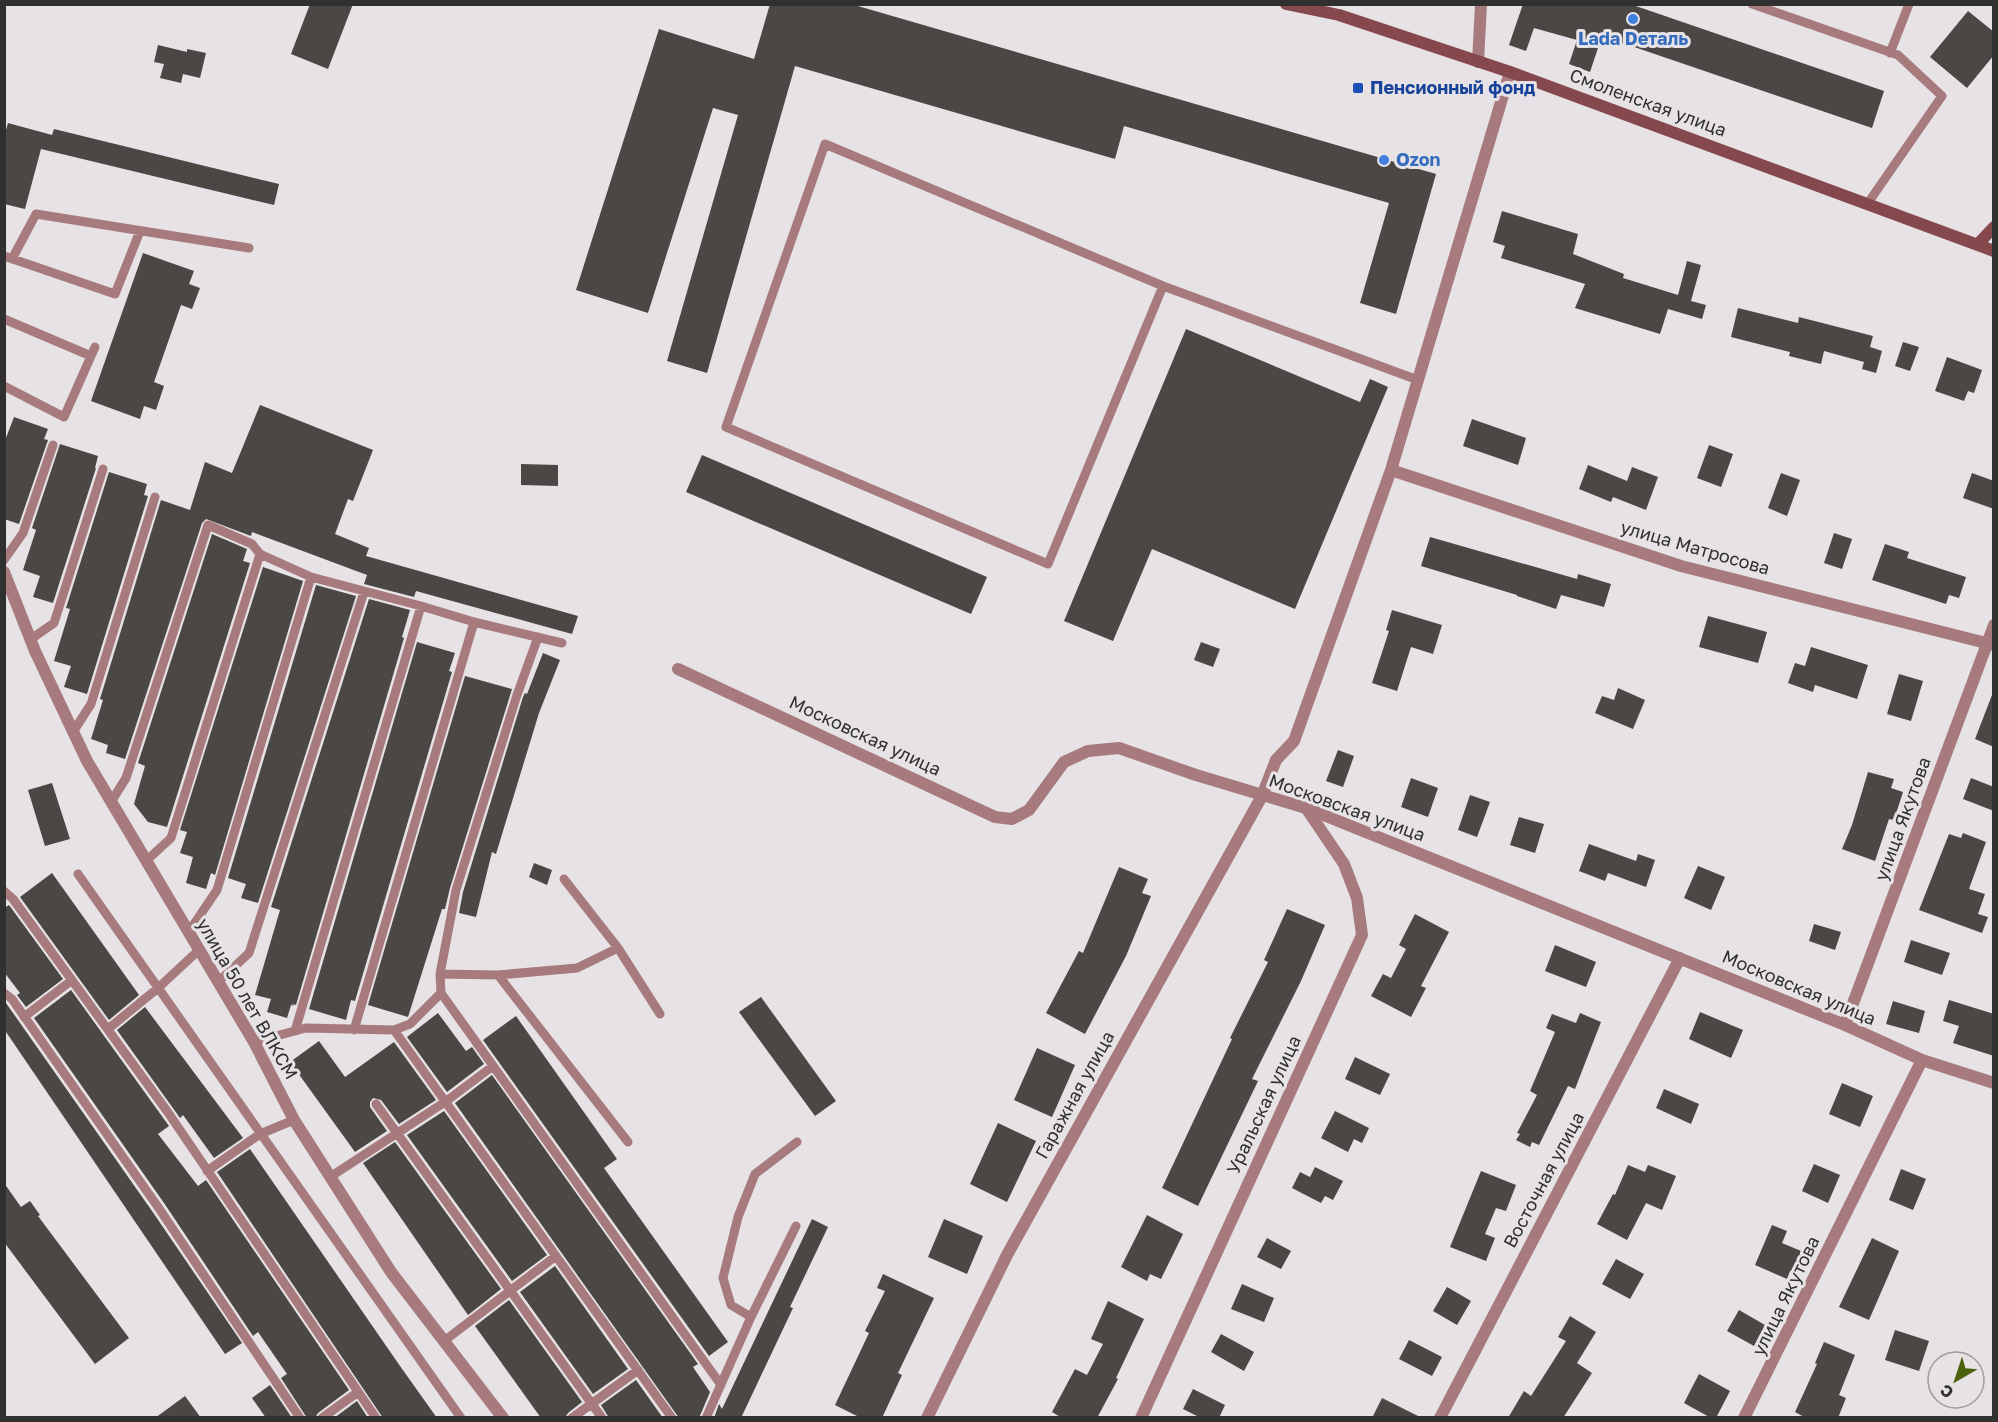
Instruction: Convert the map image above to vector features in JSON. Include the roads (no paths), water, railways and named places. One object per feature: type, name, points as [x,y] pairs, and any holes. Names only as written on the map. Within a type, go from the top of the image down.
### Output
[{"type":"main road","name":"Смоленская улица","points":[[1286,4],[1339,15],[1510,72],[1994,250]]},
{"type":"main road","points":[[1978,244],[1994,227]]},
{"type":"street","points":[[1478,62],[1481,4]]},
{"type":"street","name":"Гаражная улица","points":[[927,1418],[1007,1255],[1262,796],[1276,760],[1294,741],[1391,470],[1510,72]]},
{"type":"street","name":"улица Матросова","points":[[1391,470],[1682,566],[1990,644]]},
{"type":"street","name":"улица 50 лет ВЛКСМ","points":[[4,572],[31,639],[87,761],[254,1042],[294,1120],[391,1272],[503,1418]]},
{"type":"street","name":"улица Якутова","points":[[1845,1025],[1990,644],[1994,625]]},
{"type":"street","name":"Московская улица","points":[[678,669],[995,817],[1012,819],[1029,810],[1064,762],[1088,751],[1119,748],[1196,776],[1306,808],[1845,1025],[1922,1060],[1994,1083]]},
{"type":"street","name":"Уральская улица","points":[[1141,1418],[1362,935],[1357,898],[1344,864],[1306,808]]},
{"type":"street","name":"Восточная улица","points":[[1440,1418],[1680,958]]},
{"type":"street","name":"улица Якутова","points":[[1744,1418],[1922,1060]]},
{"type":"lane","points":[[1752,4],[1898,56],[1942,96],[1868,203]]},
{"type":"lane","points":[[1890,53],[1909,4]]},
{"type":"lane","points":[[1163,286],[1048,564],[726,427],[825,144],[1163,286],[1418,380]]},
{"type":"lane","points":[[140,231],[115,294],[8,258],[36,214],[249,248]]},
{"type":"lane","points":[[4,319],[93,352],[63,417],[4,386]]},
{"type":"lane","points":[[4,560],[23,533],[53,445]]},
{"type":"lane","points":[[31,639],[54,623],[103,469]]},
{"type":"lane","points":[[73,732],[90,704],[155,497]]},
{"type":"lane","points":[[111,802],[126,778],[208,525],[252,544],[260,554],[311,577],[474,622],[562,643]]},
{"type":"lane","points":[[146,861],[171,838],[260,554]]},
{"type":"lane","points":[[188,933],[217,891],[311,577]]},
{"type":"lane","points":[[218,982],[249,953],[364,592]]},
{"type":"lane","points":[[295,1031],[421,606]]},
{"type":"lane","points":[[354,1030],[474,622]]},
{"type":"lane","points":[[538,637],[517,695],[456,890],[440,974],[441,993],[721,1385]]},
{"type":"lane","points":[[78,874],[461,1418]]},
{"type":"lane","points":[[564,879],[618,948],[660,1014]]},
{"type":"lane","points":[[4,891],[13,899],[167,1111],[376,1418]]},
{"type":"lane","points":[[440,974],[498,975],[577,968],[618,948]]},
{"type":"lane","points":[[108,1029],[158,988],[199,950]]},
{"type":"lane","points":[[498,975],[628,1142]]},
{"type":"lane","points":[[24,1017],[72,980]]},
{"type":"lane","points":[[4,993],[12,999],[158,1207],[300,1418]]},
{"type":"lane","points":[[254,1042],[306,1028],[394,1030],[410,1024],[441,993]]},
{"type":"lane","points":[[394,1030],[672,1418]]},
{"type":"lane","points":[[330,1177],[445,1102],[493,1066]]},
{"type":"lane","points":[[376,1104],[602,1418]]},
{"type":"lane","points":[[207,1171],[260,1134],[294,1120]]},
{"type":"lane","points":[[751,1317],[731,1305],[723,1278],[738,1217],[755,1174],[797,1142]]},
{"type":"lane","points":[[706,1418],[751,1317],[796,1226]]},
{"type":"lane","points":[[444,1341],[556,1256]]},
{"type":"lane","points":[[572,1418],[638,1370]]},
{"type":"lane","points":[[322,1418],[358,1392]]},
{"type":"place","name":"Lada Dеталь","points":[[1633,19]]},
{"type":"place","name":"Пенсионный фонд","points":[[1358,88]]},
{"type":"place","name":"Ozon","points":[[1384,160]]}]
